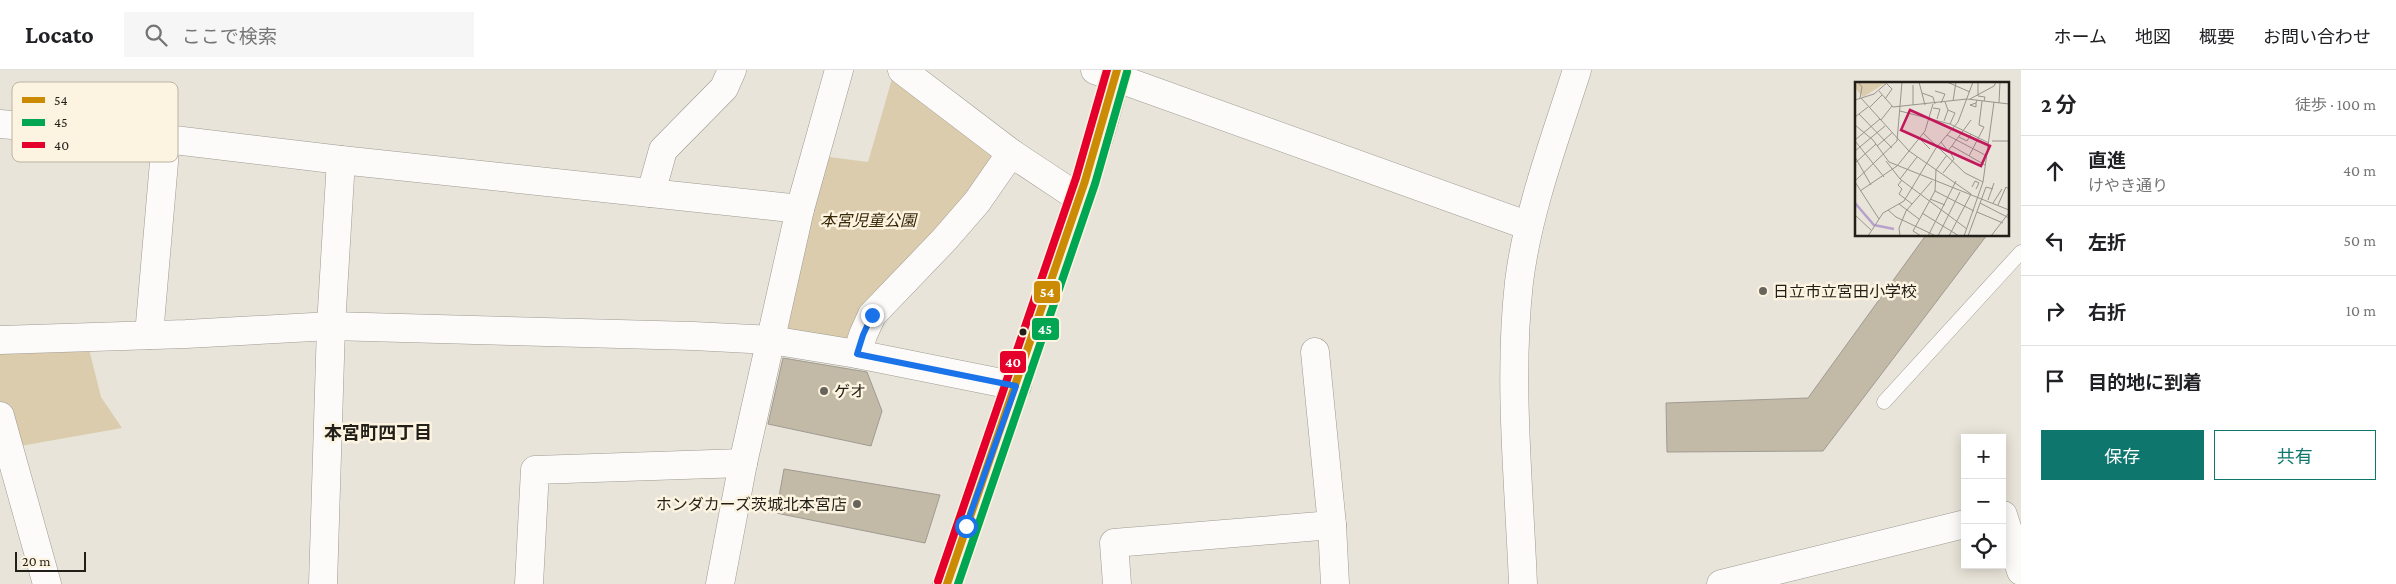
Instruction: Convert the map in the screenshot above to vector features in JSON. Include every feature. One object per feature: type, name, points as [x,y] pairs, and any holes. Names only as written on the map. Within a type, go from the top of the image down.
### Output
[{"type":"street","points":[[651,193],[663,150],[724,88],[732,70]]},
{"type":"street","points":[[720,584],[743,463],[800,209],[839,70]]},
{"type":"street","points":[[902,70],[1010,153],[1079,198]]},
{"type":"street","points":[[1523,584],[1514,348],[1520,280],[1529,226],[1576,70]]},
{"type":"street","points":[[947,584],[1016,386],[1102,128],[1109,72],[1529,226]]},
{"type":"street","points":[[178,140],[341,160],[800,209]]},
{"type":"street","points":[[857,354],[872,315],[956,227],[977,202],[1010,153]]},
{"type":"street","points":[[323,584],[331,326],[341,160]]},
{"type":"street","points":[[149,334],[164,162]]},
{"type":"street","points":[[0,340],[331,326],[771,340],[857,354],[1016,386]]},
{"type":"street","points":[[1314,352],[1332,525],[1335,584]]},
{"type":"street","points":[[0,416],[47,584]]},
{"type":"street","points":[[528,584],[535,470],[743,463]]},
{"type":"street","points":[[2009,513],[2021,571]]},
{"type":"street","points":[[1117,584],[1114,543],[1332,525]]},
{"type":"street","points":[[1721,584],[1961,525]]},
{"type":"lane","points":[[1884,402],[2021,252]]},
{"type":"green space","name":"本宮児童公園","points":[[892,79],[914,85],[1001,150],[851,344],[784,333],[822,156],[868,162]]},
{"type":"green space","points":[[86,337],[101,397],[122,428],[9,448],[0,416],[0,340]]},
{"type":"building","points":[[1925,236],[1986,236],[1823,451],[1667,452],[1666,403],[1808,398]]},
{"type":"building","name":"ゲオ","points":[[783,358],[867,372],[882,411],[871,446],[768,424]]},
{"type":"building","name":"ホンダカーズ茨城北本宮店","points":[[784,469],[940,495],[925,543],[776,513]]},
{"type":"transit line","name":"40","points":[[938,581],[1076,178],[1107,70]]},
{"type":"transit line","name":"54","points":[[947,584],[1085,181],[1117,70]]},
{"type":"transit line","name":"45","points":[[958,584],[1095,184],[1127,72]]},
{"type":"place","name":"日立市立宮田小学校","points":[[1763,291]]},
{"type":"place","name":"ゲオ","points":[[824,391]]},
{"type":"place","name":"ホンダカーズ茨城北本宮店","points":[[857,504]]},
{"type":"district","name":"本宮町四丁目","points":[[378,433]]},
{"type":"route","points":[[872,315],[857,354],[1016,386],[966,526]]}]
